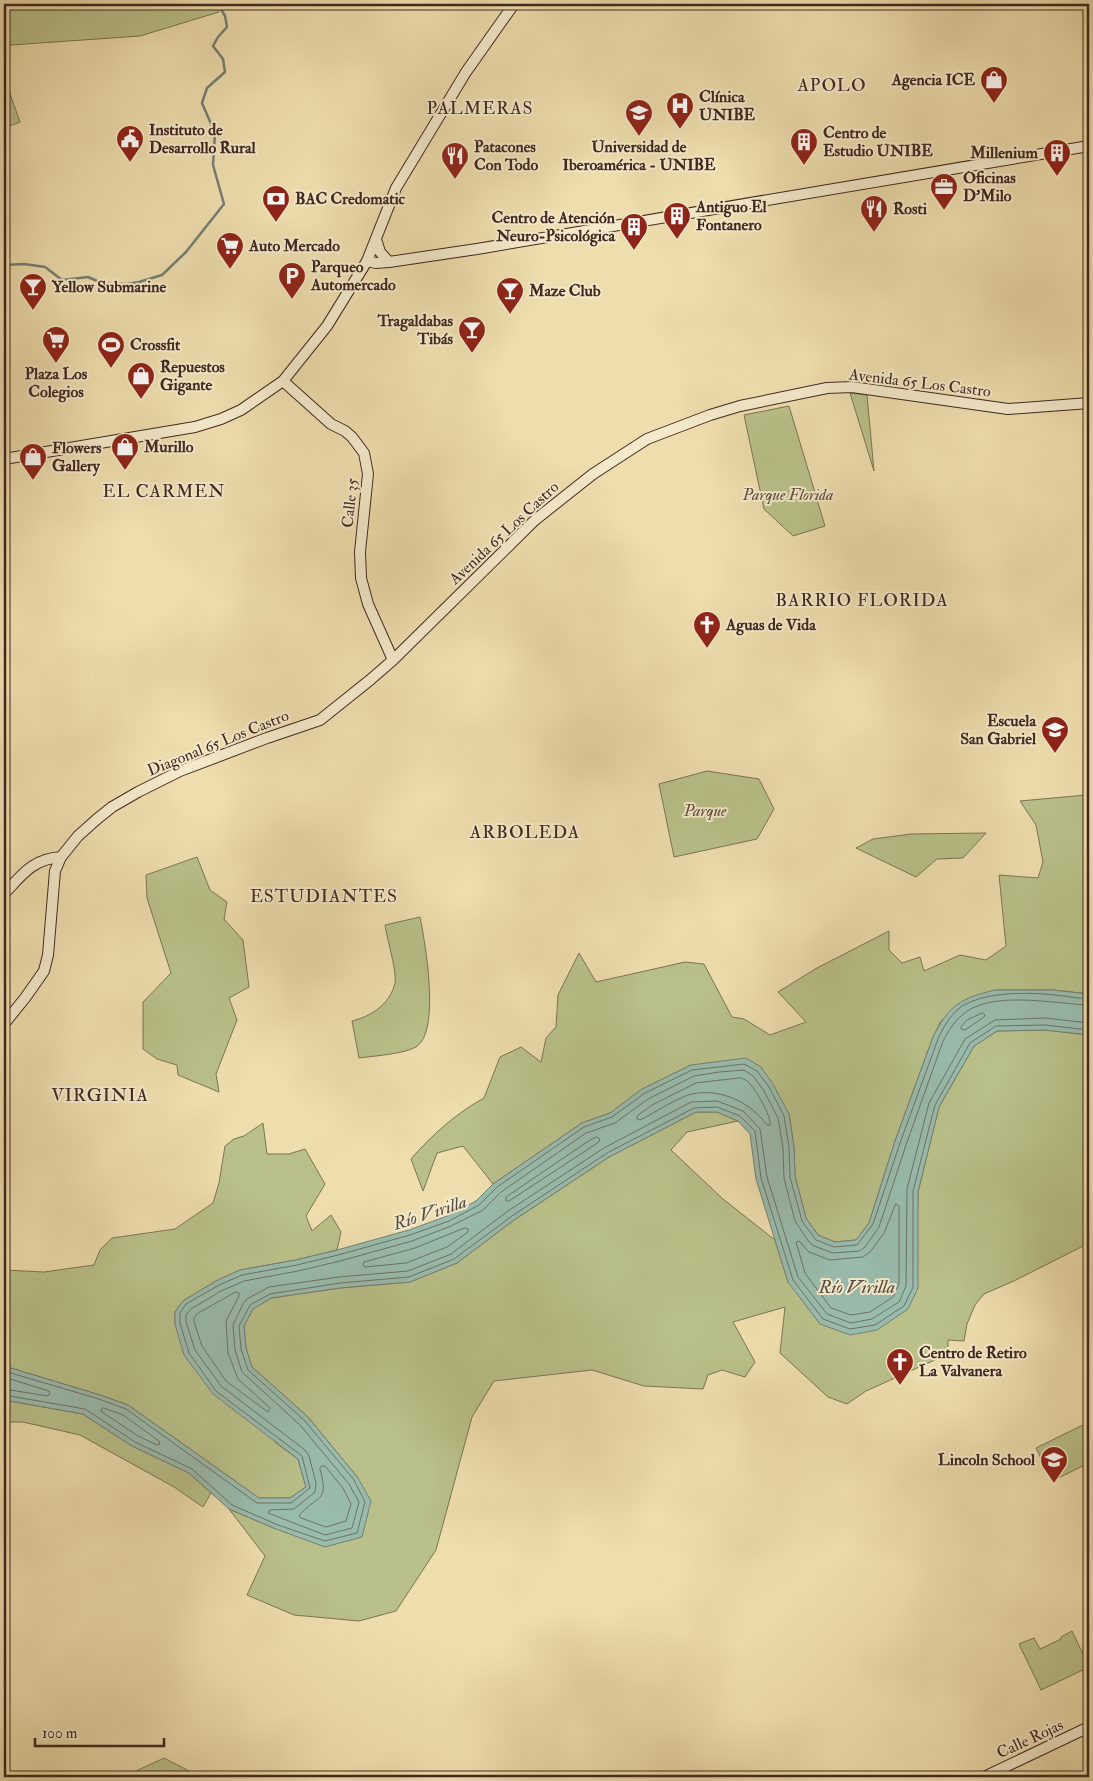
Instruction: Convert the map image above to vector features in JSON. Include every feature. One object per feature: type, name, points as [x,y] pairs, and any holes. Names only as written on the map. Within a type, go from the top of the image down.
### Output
[{"type":"main road","points":[[4,459],[195,427],[221,419],[241,410],[283,382],[327,326],[367,261],[396,188],[466,72],[514,4]]},
{"type":"main road","points":[[367,261],[376,263],[389,262],[1089,146]]},
{"type":"main road","points":[[376,239],[380,252],[389,262]]},
{"type":"main road","name":"Calle 35","points":[[283,382],[331,424],[345,430],[357,442],[364,453],[368,474],[360,552],[361,578],[368,604],[393,660]]},
{"type":"main road","name":"Avenida 65 Los Castro","points":[[320,720],[393,660],[535,520],[593,474],[646,439],[740,406],[828,388],[852,388],[1008,409],[1089,403]]},
{"type":"main road","name":"Diagonal 65 Los Castro","points":[[61,857],[78,836],[96,819],[138,792],[180,771],[320,720]]},
{"type":"main road","points":[[4,894],[34,864],[46,859],[61,857]]},
{"type":"main road","points":[[4,1024],[26,998],[44,971],[48,955],[55,871],[61,857]]},
{"type":"main road","name":"Calle Rojas","points":[[984,1777],[1089,1728]]},
{"type":"green space","points":[[4,4],[214,4],[219,12],[140,36],[11,45],[4,42]]},
{"type":"green space","points":[[4,77],[20,122],[4,128]]},
{"type":"green space","points":[[850,393],[867,395],[874,471]]},
{"type":"green space","name":"Parque Florida","points":[[789,406],[825,526],[793,536],[764,509],[744,415]]},
{"type":"green space","name":"Parque","points":[[707,771],[759,779],[774,809],[757,839],[674,857],[659,784]]},
{"type":"green space","points":[[1089,790],[1089,994],[1053,990],[995,990],[941,1021],[933,1037],[895,1141],[869,1223],[856,1240],[835,1242],[818,1235],[806,1218],[795,1176],[794,1147],[789,1114],[691,1065],[643,1089],[610,1113],[582,1123],[493,1184],[463,1146],[437,1153],[423,1191],[411,1159],[444,1126],[484,1098],[500,1057],[521,1047],[541,1062],[546,1038],[556,1027],[558,995],[579,953],[596,982],[685,962],[704,964],[732,1017],[744,1019],[770,1035],[806,1022],[778,992],[817,968],[889,931],[889,950],[902,963],[920,957],[924,971],[960,955],[986,960],[1006,946],[999,875],[1038,878],[1043,862],[1036,825],[1020,801],[1086,795]]},
{"type":"green space","points":[[986,833],[963,858],[937,859],[916,877],[856,848],[873,839],[911,834]]},
{"type":"green space","points":[[197,857],[210,890],[227,902],[224,919],[243,940],[249,987],[229,998],[237,1020],[216,1074],[219,1092],[178,1075],[177,1065],[157,1059],[143,1049],[143,1002],[171,973],[147,898],[146,875]]},
{"type":"green space","points":[[420,917],[428,965],[430,1006],[424,1038],[416,1047],[411,1049],[359,1058],[352,1021],[366,1016],[379,1008],[389,997],[395,983],[385,925]]},
{"type":"green space","points":[[1045,1030],[1089,1035],[1089,1243],[984,1294],[975,1305],[967,1324],[964,1341],[948,1340],[948,1354],[866,1391],[847,1404],[828,1397],[780,1353],[785,1307],[733,1322],[755,1362],[745,1377],[722,1370],[708,1375],[703,1389],[644,1386],[592,1370],[494,1381],[472,1417],[436,1550],[396,1611],[359,1621],[294,1615],[247,1595],[265,1556],[229,1509],[276,1529],[358,1478],[308,1417],[252,1367],[246,1348],[244,1326],[253,1309],[271,1298],[340,1288],[410,1282],[457,1263],[514,1220],[609,1157],[696,1112],[717,1112],[738,1121],[687,1132],[671,1150],[723,1199],[775,1240],[788,1282],[917,1233],[918,1192],[939,1107],[974,1046],[997,1031]]},
{"type":"green space","points":[[263,1123],[267,1154],[289,1154],[305,1149],[325,1184],[306,1216],[312,1231],[331,1215],[341,1232],[337,1250],[296,1260],[240,1270],[216,1281],[183,1301],[175,1312],[175,1324],[276,1443],[298,1459],[306,1487],[290,1498],[259,1498],[128,1405],[4,1366],[4,1270],[44,1272],[94,1265],[100,1250],[112,1238],[175,1229],[213,1203],[219,1183],[225,1146]]},
{"type":"green space","points":[[4,1400],[83,1414],[132,1446],[189,1473],[211,1493],[203,1507],[174,1487],[80,1435],[23,1422],[4,1422]]},
{"type":"green space","points":[[1089,1422],[1089,1463],[1052,1481],[1036,1448]]},
{"type":"green space","points":[[1072,1631],[1089,1667],[1041,1690],[1019,1644],[1034,1638],[1040,1649],[1061,1639],[1061,1637]]},
{"type":"green space","points":[[164,1758],[189,1771],[209,1777],[123,1777]]},
{"type":"water","name":"Río Virilla","points":[[995,990],[1053,990],[1089,994],[1089,1035],[1045,1030],[997,1031],[974,1046],[939,1107],[918,1192],[918,1288],[908,1309],[877,1330],[850,1335],[820,1324],[788,1282],[756,1179],[750,1134],[738,1121],[717,1112],[696,1112],[609,1157],[514,1220],[457,1263],[410,1282],[340,1288],[271,1298],[253,1309],[244,1326],[246,1348],[252,1367],[308,1417],[358,1478],[371,1501],[362,1537],[325,1547],[276,1529],[229,1509],[189,1473],[132,1446],[83,1414],[4,1400],[4,1366],[100,1395],[128,1405],[259,1498],[290,1498],[306,1487],[298,1459],[213,1394],[184,1355],[175,1324],[175,1312],[183,1301],[216,1281],[240,1270],[296,1260],[337,1250],[409,1230],[447,1216],[476,1201],[493,1184],[582,1123],[610,1113],[642,1089],[691,1065],[746,1058],[761,1067],[773,1084],[789,1114],[794,1147],[795,1176],[806,1218],[818,1235],[835,1242],[856,1240],[869,1223],[895,1141],[933,1037],[939,1026],[957,1004],[973,996]]},
{"type":"waterway","points":[[4,265],[24,264],[45,267],[62,280],[88,277],[104,284],[127,284],[162,275],[186,252],[224,204],[213,165],[215,133],[202,103],[207,88],[225,72],[223,59],[213,46],[227,27],[225,16],[218,4]]},
{"type":"place","name":"Agencia ICE","points":[[994,104]]},
{"type":"place","name":"Clínica UNIBE","points":[[680,130]]},
{"type":"place","name":"Universidad de Iberoamérica - UNIBE","points":[[639,137]]},
{"type":"place","name":"Instituto de Desarrollo Rural","points":[[130,163]]},
{"type":"place","name":"Centro de Estudio UNIBE","points":[[804,166]]},
{"type":"place","name":"Millenium","points":[[1057,177]]},
{"type":"place","name":"Patacones Con Todo","points":[[455,180]]},
{"type":"place","name":"Oficinas D'Milo","points":[[944,211]]},
{"type":"place","name":"BAC Credomatic","points":[[276,223]]},
{"type":"place","name":"Rosti","points":[[874,233]]},
{"type":"place","name":"Antiguo El Fontanero","points":[[677,240]]},
{"type":"place","name":"Centro de Atención Neuro-Psicológica","points":[[634,251]]},
{"type":"place","name":"Auto Mercado","points":[[230,270]]},
{"type":"place","name":"Parqueo Automercado","points":[[292,300]]},
{"type":"place","name":"Yellow Submarine","points":[[33,311]]},
{"type":"place","name":"Maze Club","points":[[510,315]]},
{"type":"place","name":"Tragaldabas Tibás","points":[[472,354]]},
{"type":"place","name":"Plaza Los Colegios","points":[[56,364]]},
{"type":"place","name":"Crossfit","points":[[111,369]]},
{"type":"place","name":"Repuestos Gigante","points":[[141,400]]},
{"type":"place","name":"Murillo","points":[[125,471]]},
{"type":"place","name":"Flowers Gallery","points":[[33,481]]},
{"type":"place","name":"Aguas de Vida","points":[[707,649]]},
{"type":"place","name":"Escuela San Gabriel","points":[[1055,754]]},
{"type":"place","name":"Centro de Retiro La Valvanera","points":[[900,1386]]},
{"type":"place","name":"Lincoln School","points":[[1054,1484]]},
{"type":"district","name":"APOLO","points":[[832,85]]},
{"type":"district","name":"PALMERAS","points":[[480,108]]},
{"type":"district","name":"EL CARMEN","points":[[164,491]]},
{"type":"district","name":"BARRIO FLORIDA","points":[[862,600]]},
{"type":"district","name":"ARBOLEDA","points":[[525,832]]},
{"type":"district","name":"ESTUDIANTES","points":[[324,896]]},
{"type":"district","name":"VIRGINIA","points":[[100,1095]]}]
